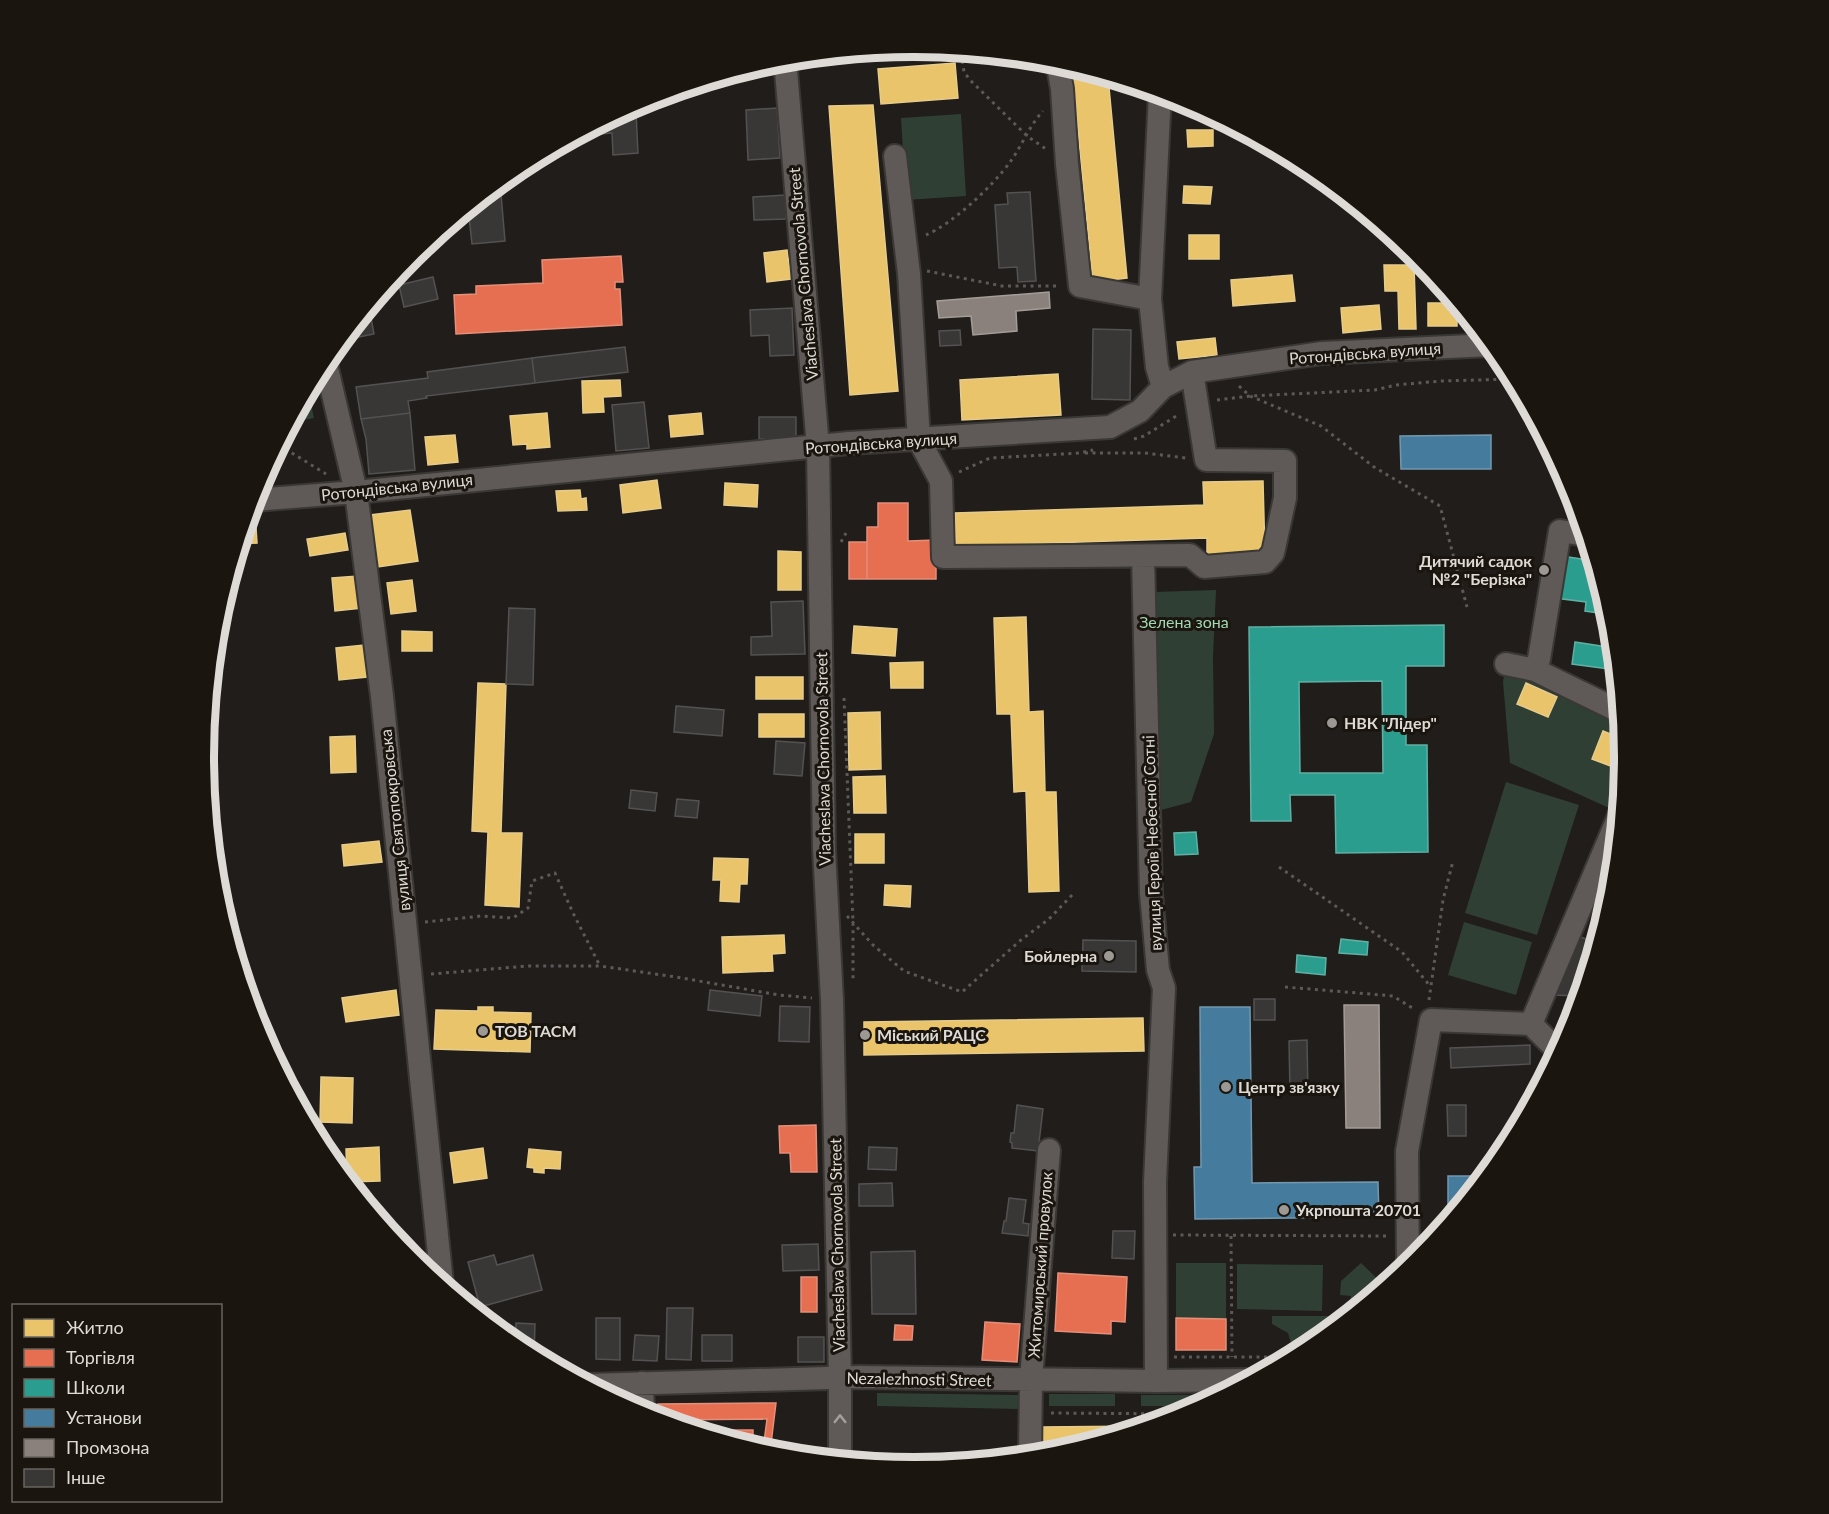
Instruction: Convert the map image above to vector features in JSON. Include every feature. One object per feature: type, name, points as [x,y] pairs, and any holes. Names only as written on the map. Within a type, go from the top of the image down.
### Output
[{"type":"street","name":"Viacheslava Chornovola Street","points":[[786,69],[818,447],[824,849],[831,1000],[840,1453]]},
{"type":"street","points":[[1059,72],[1080,285],[1150,299]]},
{"type":"street","points":[[1161,102],[1150,299],[1157,367],[1163,387]]},
{"type":"street","points":[[895,156],[909,274],[919,440],[941,481],[943,557],[1191,555],[1204,567],[1265,562],[1273,553],[1285,498],[1285,461],[1206,460],[1192,372]]},
{"type":"street","name":"Ротондівська вулиця","points":[[264,499],[849,443],[1110,427],[1140,411],[1163,387],[1192,372],[1322,353],[1481,345]]},
{"type":"street","name":"вулиця Святопокровська","points":[[329,373],[356,492],[382,696],[441,1271]]},
{"type":"street","points":[[1535,670],[1539,659],[1560,531],[1578,534]]},
{"type":"street","name":"вулиця Героїв Небесної Сотні","points":[[1143,556],[1151,893],[1158,970],[1164,988],[1155,1182],[1156,1381]]},
{"type":"street","points":[[1506,664],[1535,670],[1613,708]]},
{"type":"street","points":[[1532,1024],[1610,838]]},
{"type":"street","points":[[1408,1253],[1407,1151],[1431,1020],[1532,1024],[1552,1045]]},
{"type":"street","name":"Житомирський провулок","points":[[1030,1447],[1031,1380],[1048,1150]]},
{"type":"street","name":"Nezalezhnosti Street","points":[[604,1384],[840,1378],[1233,1380]]},
{"type":"street","points":[[642,1383],[643,1402]]},
{"type":"path","points":[[960,58],[964,72],[970,80],[1027,136],[1067,164]]},
{"type":"path","points":[[906,243],[934,232],[963,210],[1008,164],[1027,136],[1036,117],[1062,89]]},
{"type":"path","points":[[909,274],[927,271],[1002,286],[1080,285]]},
{"type":"path","points":[[1134,439],[1144,436],[1197,402],[1250,396],[1364,391],[1396,385],[1441,381],[1504,379]]},
{"type":"path","points":[[1234,382],[1250,396],[1321,426],[1374,468],[1440,506],[1467,607]]},
{"type":"path","points":[[1080,453],[1102,447]]},
{"type":"path","points":[[286,449],[328,475]]},
{"type":"path","points":[[941,481],[990,458],[1080,453],[1145,453],[1206,460]]},
{"type":"path","points":[[838,548],[846,532]]},
{"type":"path","points":[[844,688],[853,922]]},
{"type":"path","points":[[1431,1020],[1430,986],[1443,900],[1453,861]]},
{"type":"path","points":[[1279,867],[1402,952],[1430,986]]},
{"type":"path","points":[[407,925],[481,916],[513,918],[528,908],[532,881],[555,873],[600,966]]},
{"type":"path","points":[[847,916],[873,945],[904,971],[962,992],[1021,940],[1049,919],[1075,892]]},
{"type":"path","points":[[412,975],[528,966],[600,966],[779,995],[831,1000]]},
{"type":"path","points":[[1285,987],[1393,996],[1431,1020]]},
{"type":"path","points":[[1155,1235],[1407,1237]]},
{"type":"path","points":[[1231,1236],[1232,1357]]},
{"type":"path","points":[[1156,1357],[1274,1357]]},
{"type":"path","points":[[1031,1413],[1156,1414]]},
{"type":"green space","points":[[961,114],[966,196],[906,200],[901,118]]},
{"type":"green space","points":[[311,403],[314,418],[301,421]]},
{"type":"green space","name":"Зелена зона","points":[[1216,590],[1213,657],[1214,734],[1191,802],[1161,810],[1154,592]]},
{"type":"green space","points":[[1506,664],[1613,709],[1613,798],[1609,808],[1510,763],[1503,682]]},
{"type":"green space","points":[[1506,782],[1579,805],[1537,935],[1465,913]]},
{"type":"green space","points":[[1464,922],[1532,942],[1516,995],[1448,975]]},
{"type":"green space","points":[[1176,1263],[1226,1263],[1226,1319],[1176,1318]]},
{"type":"green space","points":[[1361,1263],[1379,1280],[1355,1301],[1350,1300],[1351,1296],[1340,1295],[1341,1281]]},
{"type":"green space","points":[[1237,1264],[1323,1265],[1322,1311],[1237,1309]]},
{"type":"green space","points":[[1272,1316],[1335,1316],[1292,1346],[1288,1333],[1272,1324]]},
{"type":"green space","points":[[877,1393],[1023,1395],[1023,1409],[877,1406]]},
{"type":"green space","points":[[1049,1394],[1115,1394],[1115,1406],[1049,1406]]},
{"type":"green space","points":[[1141,1395],[1202,1395],[1177,1406],[1141,1406]]},
{"type":"building: Житло","points":[[955,63],[958,98],[881,104],[878,69]]},
{"type":"building: Житло","points":[[776,71],[776,74],[758,75]]},
{"type":"building: Житло","points":[[1073,75],[1109,85],[1127,278],[1093,282]]},
{"type":"building: Житло","points":[[873,105],[898,391],[850,395],[829,106]]},
{"type":"building: Житло","points":[[1187,130],[1213,130],[1213,146],[1188,147]]},
{"type":"building: Житло","points":[[1184,186],[1212,187],[1210,204],[1183,203]]},
{"type":"building: Житло","points":[[1189,235],[1219,235],[1219,259],[1189,259]]},
{"type":"building: Житло","points":[[787,250],[791,279],[767,282],[764,253]]},
{"type":"building: Житло","points":[[1384,265],[1412,265],[1414,267],[1416,329],[1399,329],[1398,291],[1385,291]]},
{"type":"building: Житло","points":[[1292,275],[1295,301],[1233,306],[1231,280]]},
{"type":"building: Житло","points":[[1428,303],[1447,303],[1457,315],[1457,326],[1428,326]]},
{"type":"building: Житло","points":[[1379,305],[1381,329],[1343,333],[1341,308]]},
{"type":"building: Житло","points":[[1215,338],[1217,355],[1179,359],[1177,342]]},
{"type":"building: Житло","points":[[1058,374],[1061,415],[962,420],[960,380]]},
{"type":"building: Житло","points":[[620,380],[621,396],[603,397],[604,412],[583,413],[582,381]]},
{"type":"building: Житло","points":[[547,413],[550,447],[527,449],[527,444],[513,445],[510,416]]},
{"type":"building: Житло","points":[[701,413],[703,434],[671,437],[669,416]]},
{"type":"building: Житло","points":[[455,435],[458,462],[428,465],[425,437]]},
{"type":"building: Житло","points":[[657,480],[661,508],[623,513],[620,485]]},
{"type":"building: Житло","points":[[1263,481],[1265,556],[1207,557],[1207,538],[956,546],[955,513],[1204,505],[1203,482]]},
{"type":"building: Житло","points":[[725,483],[758,485],[757,507],[724,505]]},
{"type":"building: Житло","points":[[580,490],[581,499],[586,498],[587,510],[558,511],[556,491]]},
{"type":"building: Житло","points":[[410,510],[418,561],[378,567],[370,515]]},
{"type":"building: Житло","points":[[256,522],[257,543],[248,544]]},
{"type":"building: Житло","points":[[345,533],[348,550],[310,556],[307,539]]},
{"type":"building: Житло","points":[[778,551],[801,552],[801,590],[778,590]]},
{"type":"building: Житло","points":[[358,576],[362,608],[335,611],[332,578]]},
{"type":"building: Житло","points":[[412,580],[416,611],[391,614],[387,583]]},
{"type":"building: Житло","points":[[1026,617],[1029,712],[1043,711],[1045,792],[1056,792],[1059,891],[1029,892],[1026,791],[1014,792],[1011,714],[997,714],[994,618]]},
{"type":"building: Житло","points":[[854,626],[897,629],[895,656],[852,653]]},
{"type":"building: Житло","points":[[402,631],[432,632],[432,651],[402,651]]},
{"type":"building: Житло","points":[[364,645],[367,677],[339,680],[336,648]]},
{"type":"building: Житло","points":[[923,662],[923,688],[891,688],[890,663]]},
{"type":"building: Житло","points":[[756,677],[803,677],[803,699],[756,699]]},
{"type":"building: Житло","points":[[478,683],[506,684],[501,833],[522,833],[519,907],[485,905],[488,832],[472,831]]},
{"type":"building: Житло","points":[[1526,683],[1557,697],[1548,717],[1517,704]]},
{"type":"building: Житло","points":[[880,712],[881,769],[849,770],[848,713]]},
{"type":"building: Житло","points":[[759,714],[804,714],[804,737],[759,737]]},
{"type":"building: Житло","points":[[1603,731],[1614,735],[1614,767],[1592,759]]},
{"type":"building: Житло","points":[[355,736],[356,772],[331,773],[330,737]]},
{"type":"building: Житло","points":[[885,776],[886,813],[854,813],[853,777]]},
{"type":"building: Житло","points":[[855,834],[884,834],[884,863],[855,863]]},
{"type":"building: Житло","points":[[379,841],[382,862],[344,866],[342,845]]},
{"type":"building: Житло","points":[[714,858],[748,859],[747,884],[740,884],[739,902],[720,901],[721,880],[713,880]]},
{"type":"building: Житло","points":[[885,885],[911,886],[910,907],[884,905]]},
{"type":"building: Житло","points":[[784,935],[785,953],[772,954],[773,971],[723,973],[722,937]]},
{"type":"building: Житло","points":[[396,990],[399,1015],[346,1022],[342,998]]},
{"type":"building: Житло","name":"ТОВ ТАСМ","points":[[478,1007],[493,1007],[493,1012],[531,1013],[530,1052],[434,1049],[436,1010],[478,1011]]},
{"type":"building: Житло","points":[[1143,1018],[1144,1051],[864,1055],[864,1022]]},
{"type":"building: Житло","points":[[321,1077],[353,1078],[352,1123],[320,1122]]},
{"type":"building: Житло","points":[[379,1147],[380,1181],[358,1182],[347,1166],[346,1149]]},
{"type":"building: Житло","points":[[483,1148],[487,1178],[454,1183],[450,1153]]},
{"type":"building: Житло","points":[[529,1149],[561,1152],[560,1169],[544,1168],[544,1173],[534,1172],[534,1168],[527,1167]]},
{"type":"building: Житло","points":[[1119,1426],[1041,1446],[1041,1427]]},
{"type":"building: Торгівля","points":[[621,256],[623,282],[615,282],[615,289],[620,289],[622,325],[456,334],[454,295],[476,294],[476,286],[543,283],[542,260]]},
{"type":"building: Торгівля","points":[[878,503],[908,503],[908,541],[936,540],[936,579],[867,579],[867,527],[878,527]]},
{"type":"building: Торгівля","points":[[849,542],[867,542],[867,579],[849,579]]},
{"type":"building: Торгівля","points":[[816,1125],[817,1172],[791,1172],[790,1153],[780,1153],[779,1126]]},
{"type":"building: Торгівля","points":[[1058,1273],[1127,1277],[1125,1322],[1111,1321],[1111,1334],[1055,1331]]},
{"type":"building: Торгівля","points":[[801,1277],[817,1277],[817,1312],[801,1312]]},
{"type":"building: Торгівля","points":[[1176,1318],[1226,1319],[1226,1350],[1176,1350]]},
{"type":"building: Торгівля","points":[[985,1322],[1020,1324],[1017,1362],[982,1360]]},
{"type":"building: Торгівля","points":[[895,1325],[913,1326],[912,1340],[894,1340]]},
{"type":"building: Торгівля","points":[[776,1403],[771,1442],[764,1441],[767,1419],[688,1420],[658,1408],[658,1404]]},
{"type":"building: Торгівля","points":[[723,1430],[753,1430],[753,1438]]},
{"type":"building: Школи","points":[[1562,556],[1586,560],[1598,613],[1585,611],[1586,602],[1555,598]]},
{"type":"building: Школи","points":[[1444,625],[1444,666],[1406,666],[1406,745],[1427,745],[1428,852],[1336,853],[1335,795],[1290,795],[1291,821],[1251,821],[1249,627]],"holes":[[[1382,681],[1383,773],[1300,773],[1299,682]]]},
{"type":"building: Школи","points":[[1575,642],[1606,647],[1609,669],[1572,664]]},
{"type":"building: Школи","points":[[1196,832],[1198,854],[1175,855],[1174,833]]},
{"type":"building: Школи","points":[[1341,939],[1368,942],[1367,955],[1339,953]]},
{"type":"building: Школи","points":[[1297,955],[1326,958],[1325,975],[1296,972]]},
{"type":"building: Установи","points":[[1491,435],[1491,469],[1401,469],[1400,436]]},
{"type":"building: Установи","name":"Центр зв'язку","points":[[1200,1007],[1250,1007],[1252,1183],[1378,1182],[1379,1217],[1195,1219],[1194,1167],[1201,1167]]},
{"type":"building: Установи","points":[[1448,1176],[1475,1176],[1470,1183],[1448,1210]]},
{"type":"building: Промзона","points":[[1049,292],[1050,308],[1016,311],[1017,331],[973,335],[971,316],[939,318],[937,301]]},
{"type":"building: Промзона","points":[[1344,1005],[1379,1005],[1380,1128],[1346,1128]]},
{"type":"building: Інше","points":[[777,108],[780,158],[748,160],[746,110]]},
{"type":"building: Інше","points":[[636,115],[638,153],[613,155],[612,133],[595,134]]},
{"type":"building: Інше","points":[[1030,192],[1036,281],[1018,282],[1017,267],[999,268],[995,205],[1008,204],[1007,193]]},
{"type":"building: Інше","points":[[501,194],[505,241],[472,244],[469,218]]},
{"type":"building: Інше","points":[[785,195],[786,219],[754,220],[753,197]]},
{"type":"building: Інше","points":[[433,277],[438,299],[404,307],[399,285]]},
{"type":"building: Інше","points":[[792,308],[794,355],[770,356],[769,335],[751,336],[750,310]]},
{"type":"building: Інше","points":[[371,316],[374,334],[354,338]]},
{"type":"building: Інше","points":[[1093,329],[1131,330],[1130,400],[1092,399]]},
{"type":"building: Інше","points":[[960,330],[961,345],[940,346],[939,331]]},
{"type":"building: Інше","points":[[625,347],[628,372],[535,383],[532,358]]},
{"type":"building: Інше","points":[[532,358],[535,383],[426,396],[427,398],[408,401],[410,413],[361,419],[356,387],[428,378],[427,372]]},
{"type":"building: Інше","points":[[644,402],[649,448],[616,451],[612,405]]},
{"type":"building: Інше","points":[[410,413],[415,470],[369,474],[366,439],[361,419]]},
{"type":"building: Інше","points":[[759,417],[796,417],[796,438],[759,439]]},
{"type":"building: Інше","points":[[803,601],[805,654],[751,655],[751,637],[772,636],[771,602]]},
{"type":"building: Інше","points":[[509,608],[535,609],[533,685],[506,684]]},
{"type":"building: Інше","points":[[676,706],[724,710],[722,736],[674,732]]},
{"type":"building: Інше","points":[[776,741],[805,743],[802,776],[774,774]]},
{"type":"building: Інше","points":[[631,790],[657,793],[655,811],[629,808]]},
{"type":"building: Інше","points":[[677,799],[699,801],[697,818],[675,816]]},
{"type":"building: Інше","points":[[1579,936],[1590,941],[1572,996],[1551,995]]},
{"type":"building: Інше","name":"Бойлерна","points":[[1083,940],[1136,941],[1136,972],[1082,971]]},
{"type":"building: Інше","points":[[710,990],[762,996],[760,1016],[708,1010]]},
{"type":"building: Інше","points":[[1254,999],[1275,999],[1275,1020],[1254,1020]]},
{"type":"building: Інше","points":[[780,1006],[810,1007],[809,1042],[779,1041]]},
{"type":"building: Інше","points":[[1307,1040],[1308,1093],[1290,1093],[1289,1041]]},
{"type":"building: Інше","points":[[1530,1045],[1530,1064],[1451,1068],[1450,1048]]},
{"type":"building: Інше","points":[[1017,1105],[1043,1109],[1038,1151],[1012,1148],[1011,1133],[1014,1133]]},
{"type":"building: Інше","points":[[1447,1105],[1466,1105],[1466,1136],[1448,1136]]},
{"type":"building: Інше","points":[[869,1147],[897,1148],[896,1170],[868,1169]]},
{"type":"building: Інше","points":[[892,1183],[893,1206],[859,1206],[859,1184]]},
{"type":"building: Інше","points":[[1009,1198],[1026,1200],[1023,1223],[1029,1224],[1028,1236],[1002,1233]]},
{"type":"building: Інше","points":[[1113,1231],[1135,1231],[1134,1259],[1112,1258]]},
{"type":"building: Інше","points":[[818,1244],[819,1270],[783,1271],[782,1245]]},
{"type":"building: Інше","points":[[915,1251],[916,1314],[872,1314],[871,1252]]},
{"type":"building: Інше","points":[[494,1255],[497,1265],[533,1255],[542,1290],[481,1307],[468,1262]]},
{"type":"building: Інше","points":[[667,1308],[693,1308],[691,1360],[666,1359]]},
{"type":"building: Інше","points":[[596,1318],[620,1318],[620,1360],[596,1359]]},
{"type":"building: Інше","points":[[516,1323],[535,1324],[534,1344],[526,1339],[516,1332]]},
{"type":"building: Інше","points":[[635,1335],[659,1336],[657,1361],[633,1360]]},
{"type":"building: Інше","points":[[702,1335],[732,1335],[732,1361],[702,1361]]},
{"type":"building: Інше","points":[[798,1337],[824,1337],[824,1362],[798,1362]]},
{"type":"place","name":"Дитячий садок №2 \"Берізка\"","points":[[1544,570]]},
{"type":"place","name":"НВК \"Лідер\"","points":[[1332,723]]},
{"type":"place","name":"Бойлерна","points":[[1109,956]]},
{"type":"place","name":"ТОВ ТАСМ","points":[[483,1031]]},
{"type":"place","name":"Міський РАЦС","points":[[865,1035]]},
{"type":"place","name":"Центр зв'язку","points":[[1226,1087]]},
{"type":"place","name":"Укрпошта 20701","points":[[1284,1210]]}]
